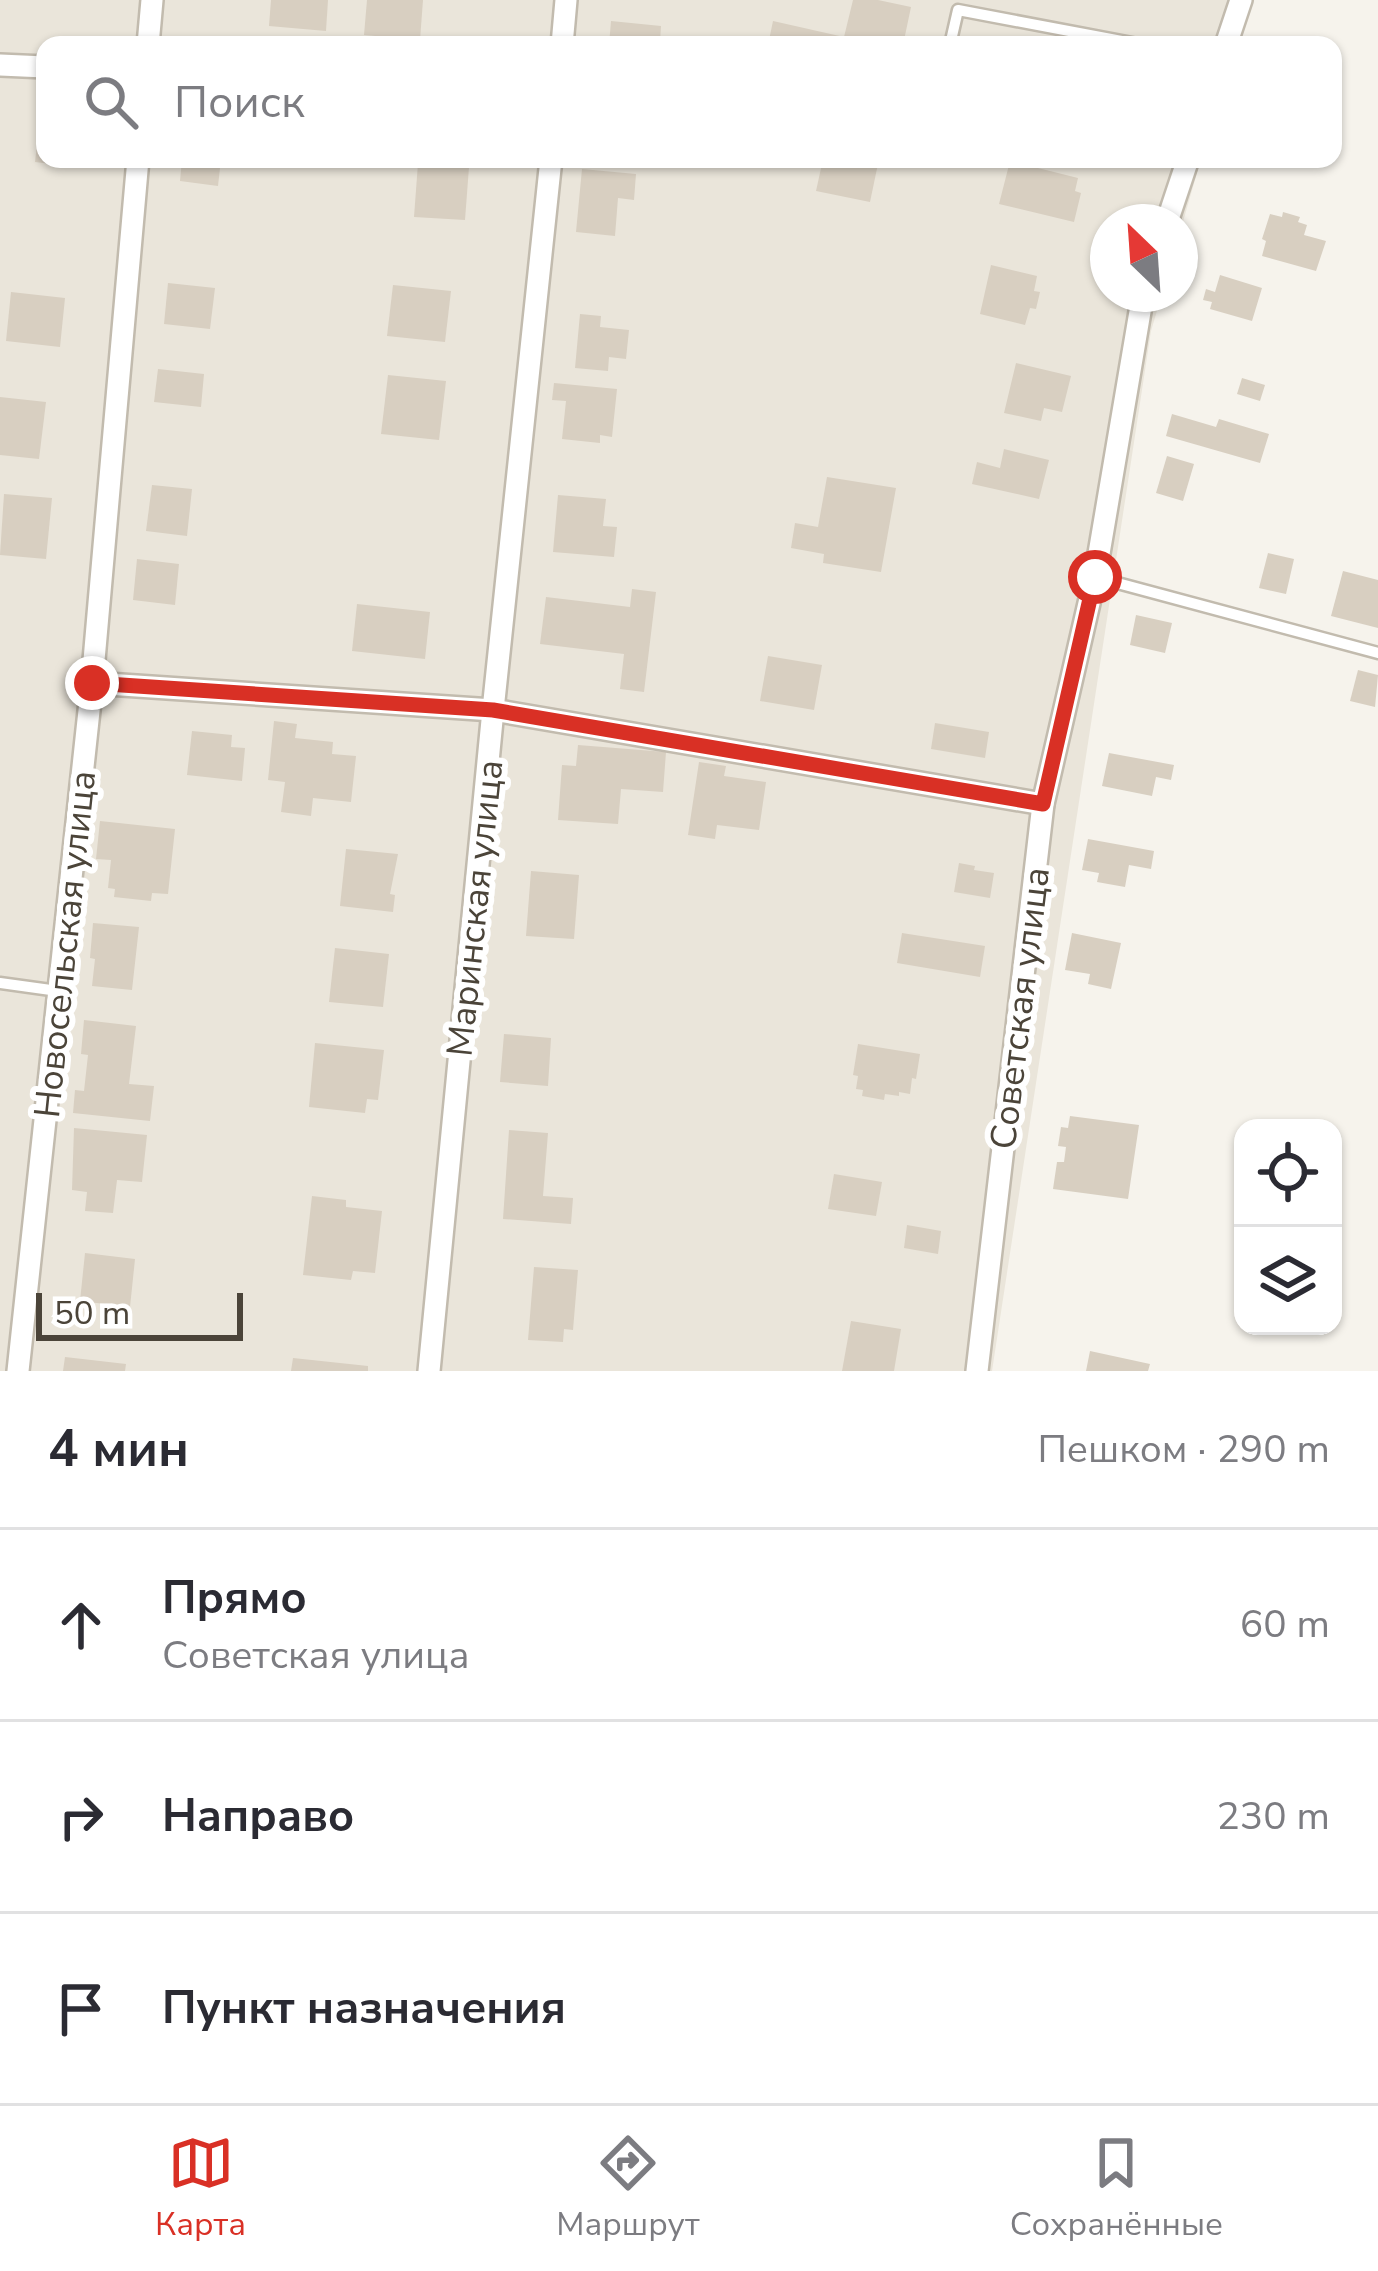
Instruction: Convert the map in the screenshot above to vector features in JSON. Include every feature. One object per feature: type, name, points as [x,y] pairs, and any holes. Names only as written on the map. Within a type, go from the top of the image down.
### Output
[{"type":"street","points":[[149,36],[152,0]]},
{"type":"street","points":[[563,36],[566,0]]},
{"type":"street","points":[[1229,36],[1241,0]]},
{"type":"street","points":[[0,65],[36,67]]},
{"type":"street","name":"Новосельская улица","points":[[18,1371],[92,683],[137,168]]},
{"type":"street","name":"Маринская улица","points":[[429,1371],[550,168]]},
{"type":"street","points":[[1172,204],[1185,168]]},
{"type":"street","name":"Советская улица","points":[[977,1371],[1043,804],[1095,577],[1140,312]]},
{"type":"street","points":[[92,683],[493,710],[1043,804]]},
{"type":"lane","points":[[952,36],[958,10],[1095,36]]},
{"type":"lane","points":[[1095,577],[1378,653]]},
{"type":"lane","points":[[0,983],[58,991]]},
{"type":"shaded area","points":[[0,0],[1247,0],[1237,36],[36,36],[36,168],[1198,168],[1188,204],[1090,204],[1090,312],[1157,312],[992,1371],[0,1371]]},
{"type":"building","points":[[271,0],[328,0],[326,31],[269,26]]},
{"type":"building","points":[[367,0],[423,0],[420,36],[364,35]]},
{"type":"building","points":[[853,0],[911,7],[905,36],[844,36]]},
{"type":"building","points":[[611,21],[661,26],[660,36],[610,36]]},
{"type":"building","points":[[773,21],[840,36],[770,36]]},
{"type":"building","points":[[181,168],[220,168],[218,186],[180,181]]},
{"type":"building","points":[[418,168],[469,168],[465,220],[414,217]]},
{"type":"building","points":[[821,168],[877,168],[870,202],[816,191]]},
{"type":"building","points":[[1008,168],[1038,168],[1078,178],[1075,191],[1081,193],[1074,222],[999,204]]},
{"type":"building","points":[[582,169],[636,174],[634,200],[618,198],[615,236],[576,232]]},
{"type":"building","points":[[1283,212],[1300,217],[1298,222],[1307,225],[1304,235],[1326,241],[1316,271],[1262,256],[1270,214],[1282,217]]},
{"type":"building","points":[[991,265],[1037,276],[1036,309],[1030,308],[1025,325],[980,314]]},
{"type":"building","points":[[1220,275],[1262,288],[1252,321],[1210,309],[1212,302],[1203,300],[1206,289],[1215,292]]},
{"type":"building","points":[[168,283],[215,288],[210,329],[164,324]]},
{"type":"building","points":[[393,285],[451,291],[445,342],[387,336]]},
{"type":"building","points":[[11,292],[65,298],[60,347],[6,341]]},
{"type":"building","points":[[580,314],[601,316],[600,327],[629,330],[626,359],[609,357],[608,371],[575,368]]},
{"type":"building","points":[[1016,363],[1071,376],[1062,412],[1044,408],[1041,421],[1004,413]]},
{"type":"building","points":[[158,369],[204,374],[201,407],[154,402]]},
{"type":"building","points":[[388,375],[446,381],[439,440],[381,434]]},
{"type":"building","points":[[1242,378],[1265,385],[1260,401],[1237,394]]},
{"type":"building","points":[[554,383],[617,389],[612,437],[600,435],[600,443],[562,439],[566,401],[552,400]]},
{"type":"building","points":[[0,397],[46,402],[39,459],[0,455]]},
{"type":"building","points":[[1172,414],[1216,427],[1219,419],[1269,434],[1260,463],[1166,436]]},
{"type":"building","points":[[1004,449],[1049,460],[1039,499],[972,484],[977,462],[1000,468]]},
{"type":"building","points":[[1167,456],[1194,464],[1183,501],[1156,493]]},
{"type":"building","points":[[827,477],[896,488],[881,572],[823,563],[824,554],[791,548],[795,523],[818,527]]},
{"type":"building","points":[[152,485],[192,489],[187,536],[146,531]]},
{"type":"building","points":[[4,494],[52,498],[46,559],[0,555]]},
{"type":"building","points":[[558,495],[606,499],[603,526],[617,527],[614,557],[553,552]]},
{"type":"building","points":[[1268,553],[1294,559],[1286,594],[1259,588]]},
{"type":"building","points":[[137,559],[179,564],[175,605],[133,600]]},
{"type":"building","points":[[1343,571],[1378,580],[1378,628],[1331,616]]},
{"type":"building","points":[[632,589],[656,592],[644,692],[620,689],[624,654],[540,644],[546,597],[630,607]]},
{"type":"building","points":[[357,604],[430,612],[425,659],[352,651]]},
{"type":"building","points":[[1136,615],[1172,623],[1165,653],[1130,645]]},
{"type":"building","points":[[768,656],[822,665],[814,710],[760,701]]},
{"type":"building","points":[[1358,670],[1378,675],[1375,707],[1350,701]]},
{"type":"building","points":[[274,721],[297,724],[295,738],[333,742],[332,754],[356,756],[351,802],[313,798],[311,816],[281,812],[285,782],[268,780]]},
{"type":"building","points":[[935,723],[989,732],[985,758],[931,749]]},
{"type":"building","points":[[192,731],[232,735],[231,747],[245,748],[242,781],[187,775]]},
{"type":"building","points":[[578,745],[666,752],[663,792],[621,789],[618,824],[558,820],[562,765],[576,766]]},
{"type":"building","points":[[1109,753],[1174,765],[1171,780],[1156,777],[1152,796],[1102,786]]},
{"type":"building","points":[[699,762],[726,766],[724,776],[766,782],[759,830],[717,825],[715,839],[688,835]]},
{"type":"building","points":[[100,821],[175,829],[168,894],[152,893],[151,901],[114,897],[115,889],[108,888],[111,860],[96,859]]},
{"type":"building","points":[[1088,839],[1154,851],[1151,869],[1129,865],[1125,887],[1097,882],[1099,873],[1082,870]]},
{"type":"building","points":[[346,849],[398,854],[390,894],[395,895],[393,912],[340,906]]},
{"type":"building","points":[[959,863],[994,873],[990,898],[954,892]]},
{"type":"building","points":[[531,871],[579,875],[574,939],[526,936]]},
{"type":"building","points":[[93,923],[139,927],[132,990],[92,986]]},
{"type":"building","points":[[902,933],[985,946],[980,977],[897,963]]},
{"type":"building","points":[[1072,933],[1121,943],[1111,989],[1088,984],[1090,974],[1065,970]]},
{"type":"building","points":[[335,948],[389,954],[383,1007],[329,1002]]},
{"type":"building","points":[[84,1020],[136,1026],[129,1084],[154,1086],[150,1121],[73,1113],[75,1090],[84,1091],[88,1055],[81,1054]]},
{"type":"building","points":[[504,1034],[551,1038],[548,1086],[500,1082]]},
{"type":"building","points":[[315,1043],[384,1050],[378,1100],[367,1099],[365,1113],[309,1107]]},
{"type":"building","points":[[858,1044],[920,1054],[910,1094],[885,1094],[884,1100],[862,1096],[863,1090],[856,1089],[858,1076],[853,1075]]},
{"type":"building","points":[[1070,1116],[1139,1125],[1128,1199],[1053,1189],[1057,1162],[1064,1162],[1066,1147],[1058,1146],[1061,1127],[1068,1128]]},
{"type":"building","points":[[74,1128],[147,1135],[142,1182],[117,1180],[113,1213],[85,1211],[87,1192],[72,1190]]},
{"type":"building","points":[[509,1130],[548,1133],[543,1196],[573,1198],[571,1224],[503,1219]]},
{"type":"building","points":[[834,1174],[882,1182],[876,1216],[828,1209]]},
{"type":"building","points":[[312,1196],[346,1200],[346,1207],[382,1211],[375,1273],[353,1271],[351,1280],[303,1275]]},
{"type":"building","points":[[907,1225],[941,1231],[938,1254],[904,1248]]},
{"type":"building","points":[[85,1253],[135,1259],[130,1307],[80,1301]]},
{"type":"building","points":[[534,1267],[578,1270],[573,1330],[564,1329],[563,1342],[528,1340]]},
{"type":"building","points":[[851,1321],[901,1329],[894,1371],[842,1371]]},
{"type":"building","points":[[1090,1351],[1150,1364],[1148,1371],[1086,1371]]},
{"type":"building","points":[[65,1357],[126,1364],[125,1371],[63,1371]]},
{"type":"building","points":[[293,1358],[368,1366],[368,1371],[291,1371]]},
{"type":"route","points":[[92,683],[493,710],[1043,804],[1095,577]]}]
